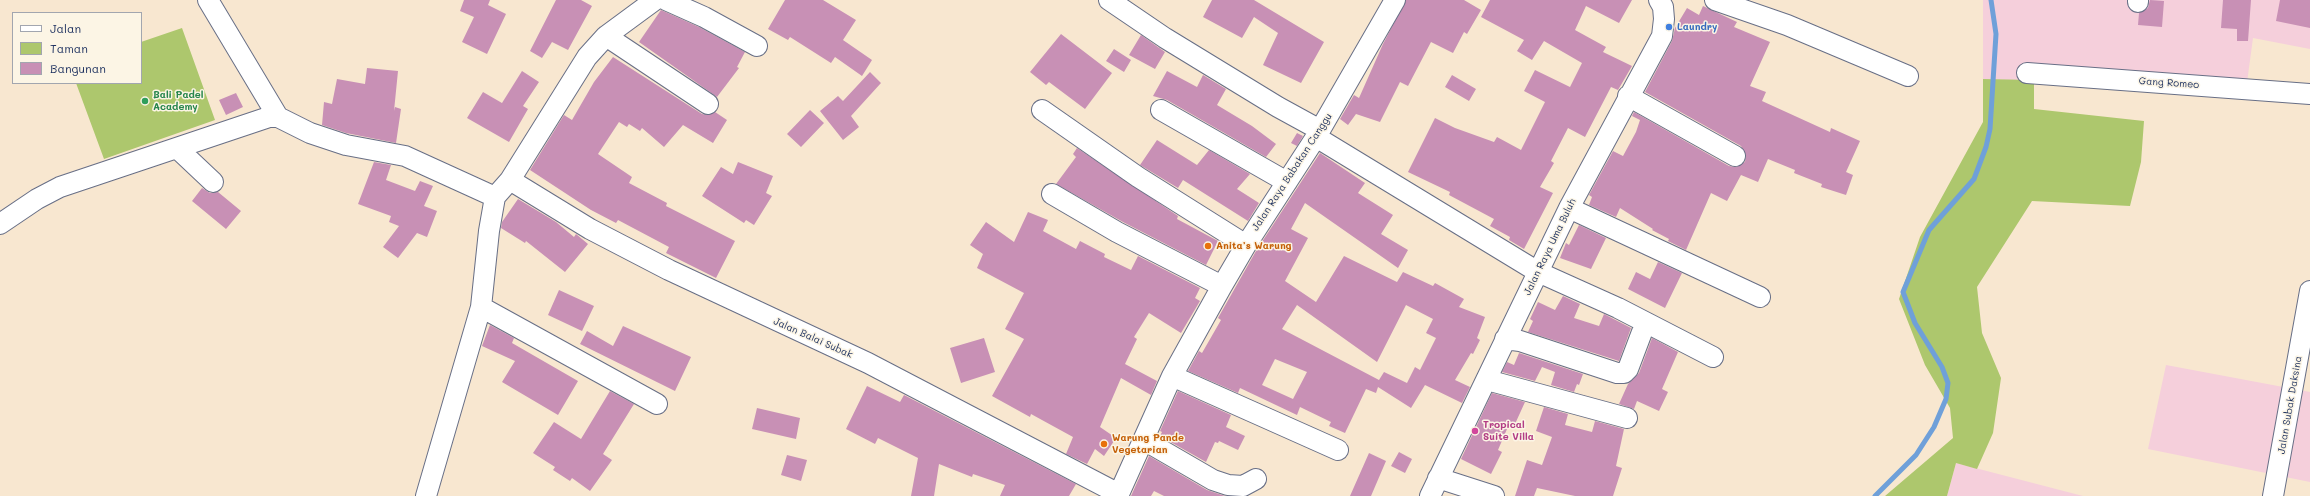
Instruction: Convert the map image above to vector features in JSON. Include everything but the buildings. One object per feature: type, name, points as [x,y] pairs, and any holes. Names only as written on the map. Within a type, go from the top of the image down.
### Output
[{"type":"street","points":[[208,0],[278,117]]},
{"type":"street","points":[[426,496],[480,307],[489,231],[495,197],[510,180],[587,57],[606,36],[655,0]]},
{"type":"street","points":[[666,0],[704,17],[757,46]]},
{"type":"street","points":[[1109,0],[1165,38],[1278,107],[1538,272],[1618,308],[1713,357]]},
{"type":"street","name":"Jalan Raya Uma Buluh","points":[[1430,496],[1569,208],[1628,96],[1662,36],[1664,19],[1663,7],[1659,0]]},
{"type":"street","points":[[1715,0],[1787,25],[1908,76]]},
{"type":"street","name":"Jalan Raya Babakan Canggu","points":[[1118,495],[1172,376],[1246,245],[1318,133],[1389,2]]},
{"type":"street","points":[[606,36],[708,104]]},
{"type":"street","name":"Gang Romeo","points":[[2027,73],[2310,94]]},
{"type":"street","points":[[1628,96],[1735,156]]},
{"type":"street","points":[[1042,110],[1138,177],[1246,245]]},
{"type":"street","points":[[1161,110],[1286,182]]},
{"type":"street","points":[[0,224],[37,199],[60,187],[178,149],[269,117],[278,117],[310,132],[346,145],[405,156],[495,197]]},
{"type":"street","points":[[178,149],[214,182]]},
{"type":"street","name":"Jalan Balai Subak","points":[[510,180],[590,229],[669,270],[868,363],[1118,495]]},
{"type":"street","points":[[1052,194],[1117,232],[1222,286]]},
{"type":"street","points":[[1569,208],[1760,297]]},
{"type":"street","name":"Jalan Subak Daksina","points":[[2276,495],[2310,291]]},
{"type":"street","points":[[480,307],[657,404]]},
{"type":"street","points":[[1505,339],[1520,340],[1617,373],[1624,373],[1628,369],[1642,332]]},
{"type":"street","points":[[1172,376],[1338,450]]},
{"type":"street","points":[[1487,380],[1627,418]]},
{"type":"street","points":[[1144,440],[1213,480],[1228,485],[1243,486],[1256,479]]},
{"type":"street","points":[[1438,478],[1494,496]]},
{"type":"shaded area","points":[[1983,0],[2310,0],[2310,49],[2253,38],[2246,90],[1983,79]]},
{"type":"shaded area","points":[[2166,365],[2310,392],[2310,482],[2148,449]]},
{"type":"shaded area","points":[[1956,463],[2083,496],[1947,496]]},
{"type":"green space","name":"Bali Padel Academy","points":[[182,28],[215,120],[104,159],[76,84],[142,84],[142,42]]},
{"type":"green space","points":[[1983,79],[2034,80],[2034,109],[2144,121],[2141,162],[2130,206],[2032,201],[1977,287],[1982,333],[2001,378],[1993,433],[1977,469],[1956,463],[1947,496],[1885,496],[1953,438],[1950,408],[1925,365],[1899,299],[1920,237],[1983,122]]},
{"type":"waterway","points":[[1875,496],[1916,455],[1934,427],[1946,399],[1948,383],[1942,367],[1915,323],[1903,292],[1929,230],[1974,179],[1986,147],[1990,129],[1996,34],[1991,0]]},
{"type":"place","name":"Laundry","points":[[1669,27]]},
{"type":"place","name":"Bali Padel Academy","points":[[145,101]]},
{"type":"place","name":"Anita’s Warung","points":[[1208,246]]},
{"type":"place","name":"Tropical Suite Villa","points":[[1475,431]]},
{"type":"place","name":"Warung Pande Vegetarian","points":[[1104,444]]}]
